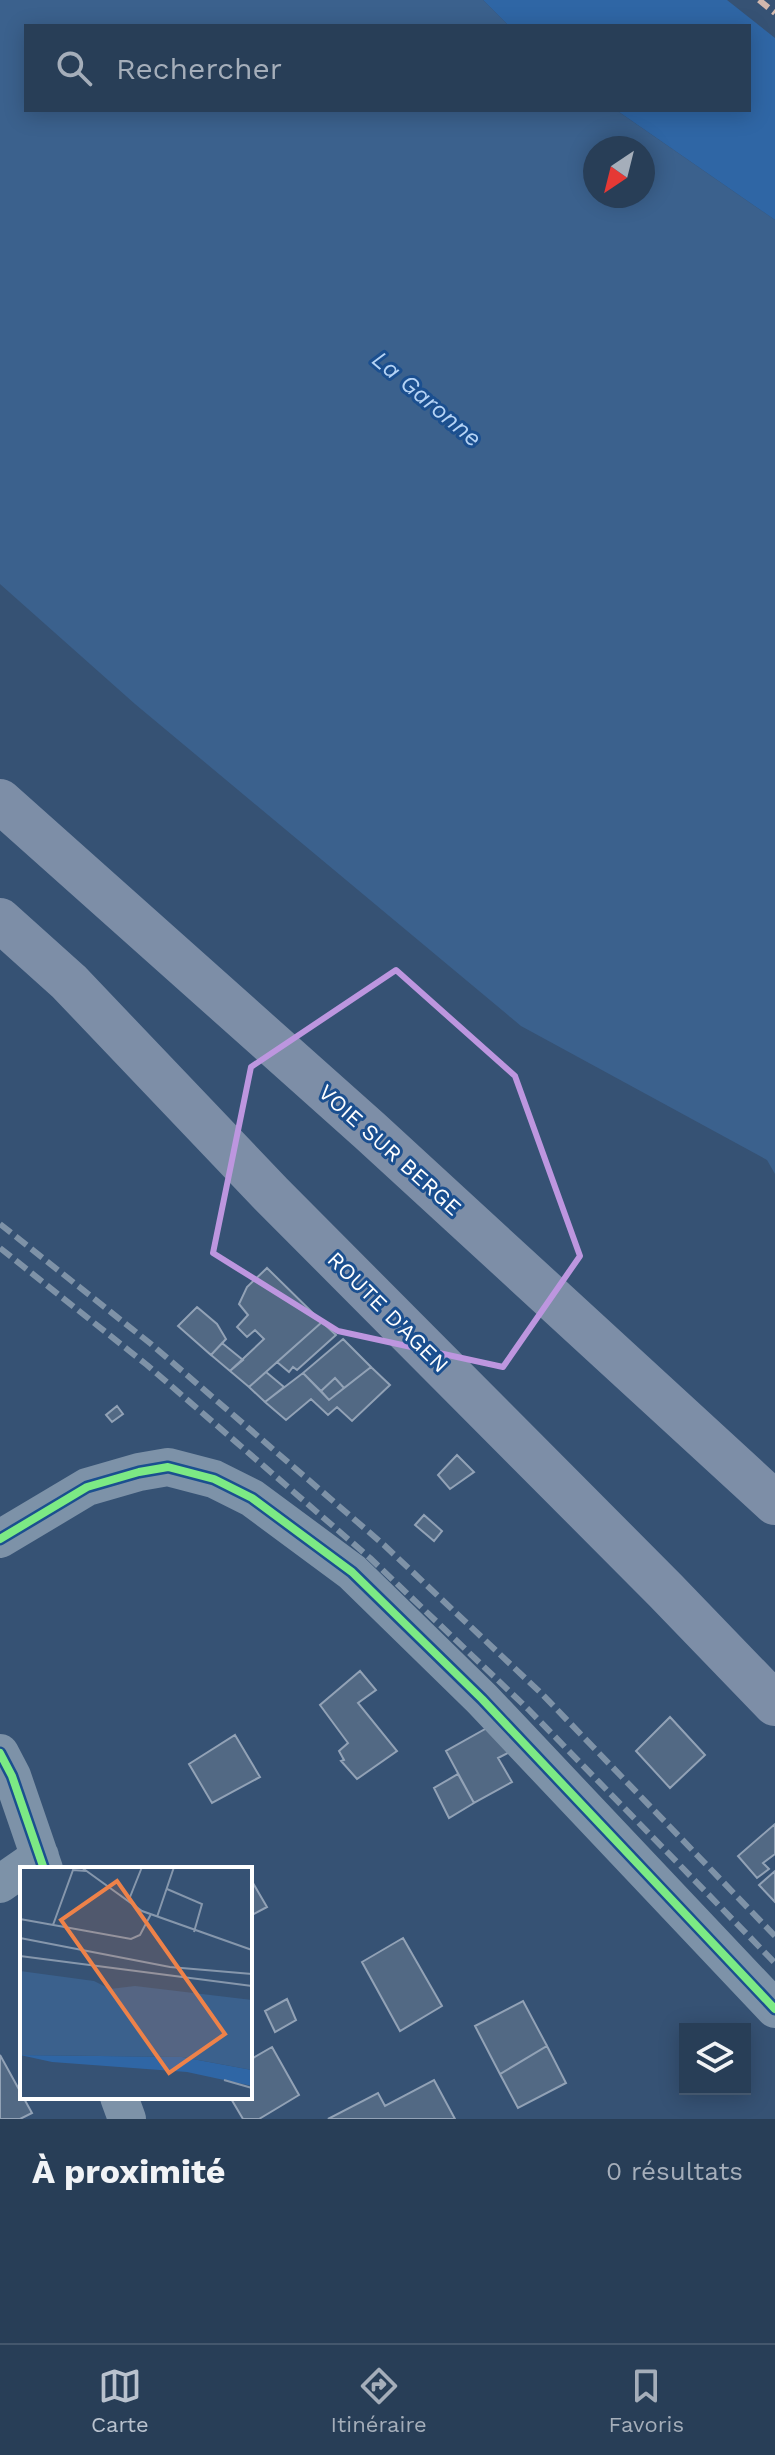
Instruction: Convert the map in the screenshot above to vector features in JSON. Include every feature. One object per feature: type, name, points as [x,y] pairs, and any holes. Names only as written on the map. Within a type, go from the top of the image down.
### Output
[{"type":"main road","name":"VOIE SUR BERGE","points":[[0,801],[370,1131],[775,1503]]},
{"type":"main road","name":"ROUTE D'AGEN","points":[[0,920],[69,982],[271,1194],[775,1704]]},
{"type":"street","points":[[0,1539],[87,1487],[168,1467],[214,1479],[252,1498],[352,1572],[374,1593],[482,1699],[775,2009]]},
{"type":"street","points":[[0,1753],[12,1776],[42,1863]]},
{"type":"street","points":[[0,1884],[20,1874]]},
{"type":"street","points":[[120,2099],[127,2119]]},
{"type":"highlighted area","points":[[396,970],[515,1076],[580,1256],[503,1367],[338,1331],[213,1253],[251,1067]]},
{"type":"shaded area","points":[[483,0],[727,0],[775,38],[775,220],[619,112],[751,112],[751,24],[507,24]]},
{"type":"water","name":"La Garonne","points":[[0,0],[483,0],[507,24],[24,24],[24,112],[619,112],[654,136],[583,136],[583,208],[655,208],[655,137],[775,220],[775,1174],[767,1160],[521,1026],[135,704],[0,584]]},
{"type":"building","points":[[267,1268],[322,1322],[249,1387],[230,1371],[264,1339],[255,1330],[247,1337],[237,1327],[248,1315],[239,1304],[247,1287]]},
{"type":"building","points":[[197,1307],[217,1324],[226,1339],[211,1355],[178,1326]]},
{"type":"building","points":[[322,1322],[336,1335],[297,1370],[293,1367],[289,1372],[277,1362]]},
{"type":"building","points":[[343,1339],[371,1367],[344,1388],[335,1378],[321,1391],[303,1373]]},
{"type":"building","points":[[222,1343],[243,1360],[230,1371],[211,1355]]},
{"type":"building","points":[[371,1367],[390,1385],[352,1421],[337,1407],[328,1415],[311,1399],[286,1420],[265,1402],[303,1373],[329,1400]]},
{"type":"building","points":[[266,1372],[284,1387],[265,1402],[249,1387]]},
{"type":"building","points":[[335,1378],[344,1388],[329,1400],[321,1391]]},
{"type":"building","points":[[117,1406],[123,1414],[112,1422],[106,1415]]},
{"type":"building","points":[[457,1455],[474,1472],[450,1489],[438,1475]]},
{"type":"building","points":[[424,1515],[442,1531],[434,1541],[415,1525]]},
{"type":"building","points":[[360,1671],[376,1690],[358,1703],[397,1751],[357,1779],[341,1761],[344,1760],[339,1751],[348,1743],[320,1705]]},
{"type":"building","points":[[670,1717],[705,1755],[670,1788],[636,1751]]},
{"type":"building","points":[[487,1728],[510,1752],[498,1758],[512,1782],[474,1803],[446,1751]]},
{"type":"building","points":[[235,1735],[260,1777],[212,1803],[189,1764]]},
{"type":"building","points":[[458,1774],[474,1803],[449,1818],[434,1788]]},
{"type":"building","points":[[775,1824],[775,1854],[763,1863],[769,1869],[757,1878],[738,1856]]},
{"type":"building","points":[[775,1871],[775,1902],[759,1885]]},
{"type":"building","points":[[252,1881],[267,1907],[252,1915]]},
{"type":"building","points":[[403,1938],[442,2006],[400,2031],[362,1962]]},
{"type":"building","points":[[287,1999],[296,2020],[275,2032],[265,2011]]},
{"type":"building","points":[[523,2001],[547,2046],[500,2074],[475,2026]]},
{"type":"building","points":[[547,2046],[566,2083],[518,2108],[500,2074]]},
{"type":"building","points":[[272,2047],[299,2095],[259,2119],[243,2119],[231,2099],[252,2099],[253,2058]]},
{"type":"building","points":[[0,2055],[20,2091],[20,2099],[24,2099],[32,2113],[20,2119],[0,2119]]},
{"type":"building","points":[[434,2080],[455,2119],[328,2119],[378,2093],[385,2106]]},
{"type":"railway","points":[[0,1224],[151,1344],[384,1545],[542,1694],[775,1936]]},
{"type":"railway","points":[[0,1248],[147,1365],[370,1558],[528,1709],[775,1963]]},
{"type":"marked path","points":[[759,0],[775,13]]},
{"type":"cycle path","points":[[0,1539],[87,1487],[168,1467],[214,1479],[252,1498],[352,1572],[482,1699],[775,2009]]},
{"type":"cycle path","points":[[0,1753],[12,1776],[43,1867]]}]
